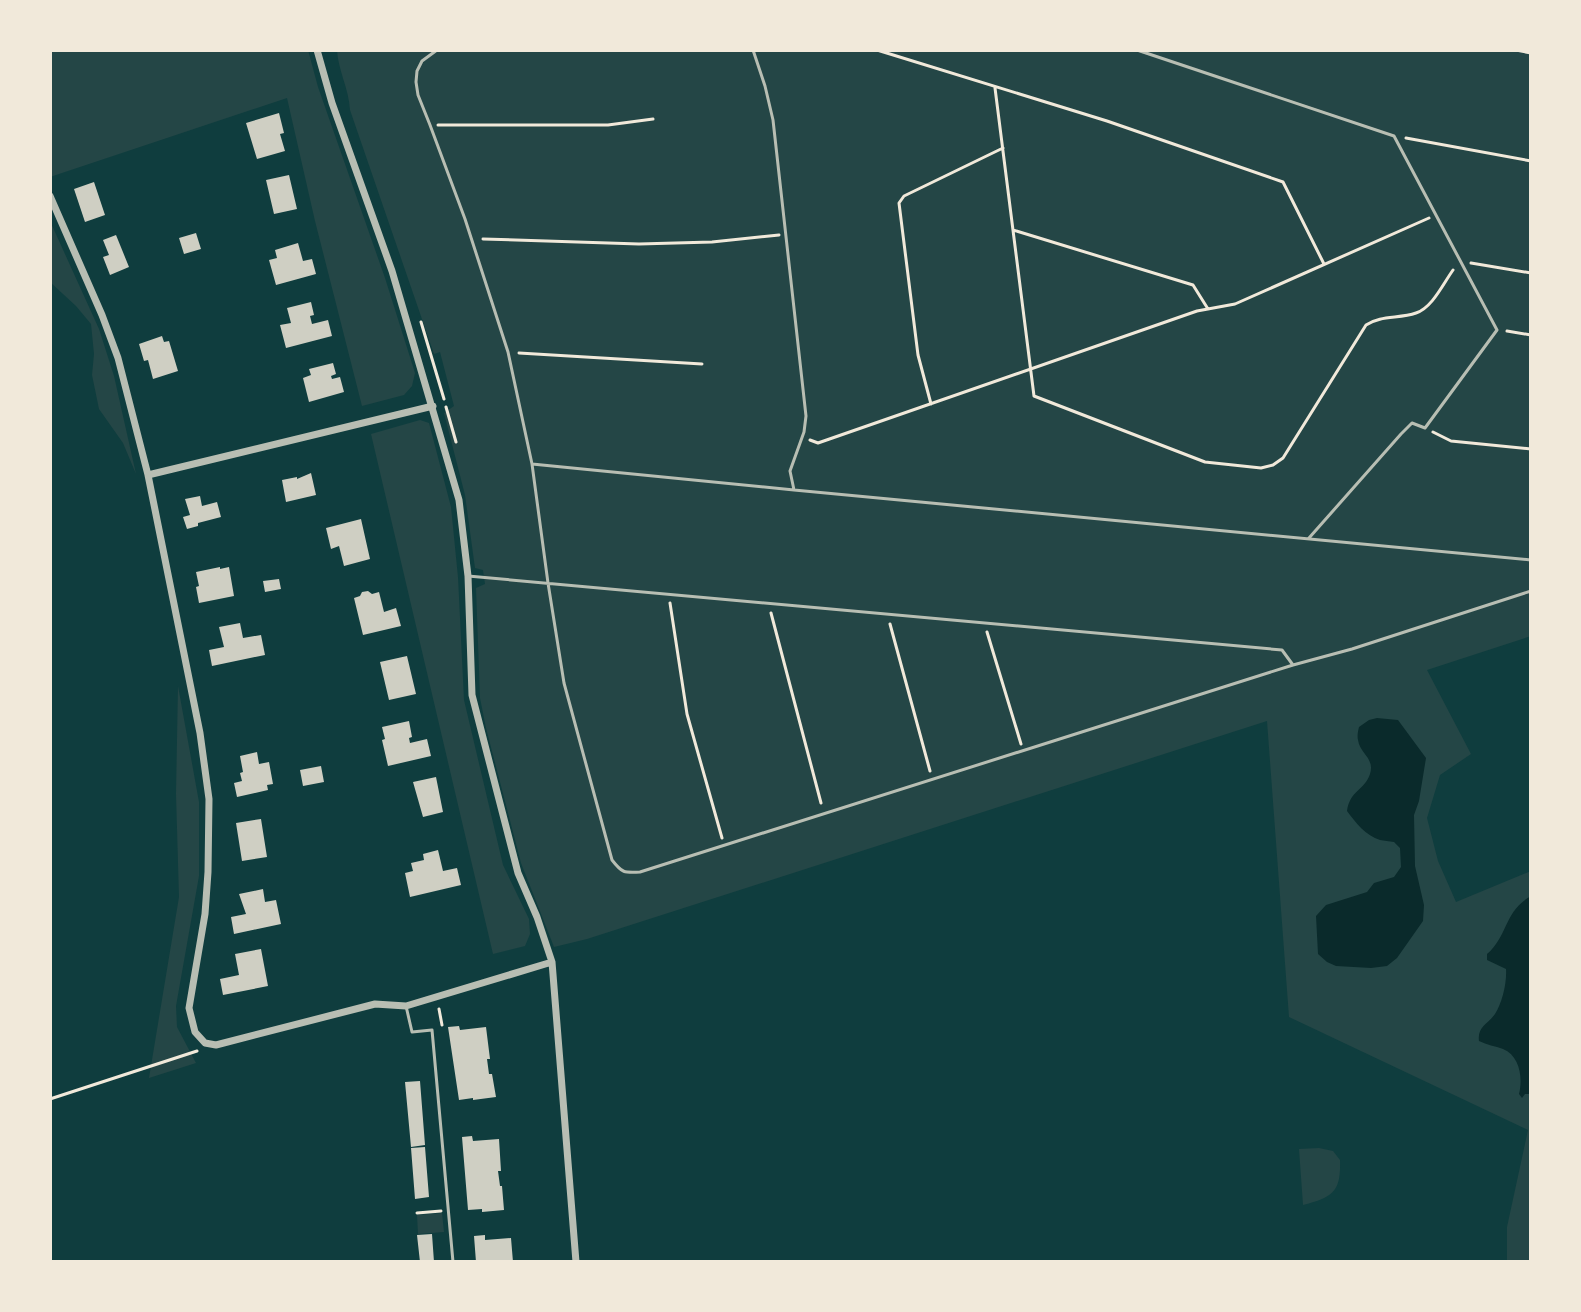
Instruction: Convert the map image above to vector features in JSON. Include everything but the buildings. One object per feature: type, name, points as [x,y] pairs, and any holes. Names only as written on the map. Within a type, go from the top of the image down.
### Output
[{"type":"street","points":[[317,50],[332,103],[392,271],[459,500],[468,576],[472,695],[518,873],[537,917],[555,981],[576,1262]]},
{"type":"street","points":[[50,196],[118,358],[148,475],[200,733],[209,799],[205,914],[189,1008],[198,1037],[205,1043],[216,1045],[375,1004],[406,1006],[552,962]]},
{"type":"street","points":[[148,475],[433,406]]},
{"type":"lane","points":[[437,50],[422,61],[417,71],[418,95],[471,238],[508,352],[532,464],[564,683],[612,860],[620,870],[640,872],[1531,591]]},
{"type":"lane","points":[[753,50],[773,120],[806,416],[803,437],[790,471],[794,490]]},
{"type":"lane","points":[[1137,50],[1394,136],[1497,330],[1425,428],[1412,423],[1308,539]]},
{"type":"lane","points":[[532,464],[1531,560]]},
{"type":"lane","points":[[468,576],[1282,650],[1293,665]]},
{"type":"lane","points":[[406,1006],[412,1032],[432,1030],[453,1262]]},
{"type":"path","points":[[877,50],[1107,121],[1283,182],[1324,264]]},
{"type":"path","points":[[1516,50],[1531,53]]},
{"type":"path","points":[[995,88],[1034,396],[1205,462],[1261,468],[1283,458],[1366,325],[1373,320],[1416,313],[1426,308],[1460,261],[1531,273]]},
{"type":"path","points":[[430,125],[608,125],[653,119]]},
{"type":"path","points":[[1394,136],[1531,161]]},
{"type":"path","points":[[931,404],[918,355],[899,203],[904,196],[1003,148]]},
{"type":"path","points":[[803,437],[818,443],[1197,311],[1235,304],[1436,215]]},
{"type":"path","points":[[1013,230],[1193,285],[1208,310]]},
{"type":"path","points":[[471,238],[639,244],[712,242],[785,235]]},
{"type":"path","points":[[1497,330],[1531,335]]},
{"type":"path","points":[[508,352],[702,364]]},
{"type":"path","points":[[1425,428],[1451,441],[1531,449]]},
{"type":"path","points":[[669,594],[687,714],[724,845]]},
{"type":"path","points":[[769,603],[824,815]]},
{"type":"path","points":[[887,614],[932,779]]},
{"type":"path","points":[[984,622],[1023,751]]},
{"type":"path","points":[[50,1099],[216,1045]]},
{"type":"path","points":[[417,1213],[443,1210]]},
{"type":"shaded area","points":[[50,50],[308,50],[415,373],[412,386],[404,395],[362,406],[287,98],[50,177]]},
{"type":"shaded area","points":[[337,50],[1531,50],[1531,636],[1427,670],[1471,754],[1440,775],[1427,818],[1438,861],[1456,902],[1531,871],[1531,1262],[1507,1262],[1507,1227],[1528,1130],[1289,1017],[1267,721],[554,947],[521,863],[480,698],[476,588],[485,584],[483,570],[475,568],[465,495],[444,413],[454,406],[440,352],[434,354],[350,110]]},
{"type":"shaded area","points":[[50,221],[99,329],[114,376],[136,474],[123,443],[99,409],[92,375],[94,354],[91,324],[50,282]]},
{"type":"shaded area","points":[[420,420],[429,423],[451,507],[464,700],[503,865],[529,919],[530,934],[525,946],[493,954],[371,434]]},
{"type":"shaded area","points":[[178,686],[199,802],[199,876],[176,1006],[177,1027],[196,1063],[149,1078],[179,897],[176,794]]},
{"type":"shaded area","points":[[1377,718],[1398,720],[1426,758],[1414,815],[1415,866],[1424,905],[1423,921],[1397,958],[1387,966],[1336,966],[1318,954],[1316,916],[1326,905],[1367,892],[1374,883],[1394,877],[1401,867],[1400,848],[1394,842],[1370,835],[1347,811],[1351,799],[1368,779],[1371,769],[1359,745],[1359,727]]},
{"type":"shaded area","points":[[1531,896],[1531,1094],[1525,1094],[1522,1098],[1519,1094],[1521,1081],[1517,1062],[1509,1052],[1479,1041],[1479,1036],[1498,1009],[1506,980],[1506,969],[1487,960],[1487,954],[1516,909]]},
{"type":"shaded area","points":[[1299,1149],[1333,1151],[1340,1160],[1339,1179],[1328,1196],[1303,1205]]},
{"type":"shaded area","points":[[442,1213],[444,1232],[418,1234],[417,1215]]}]
